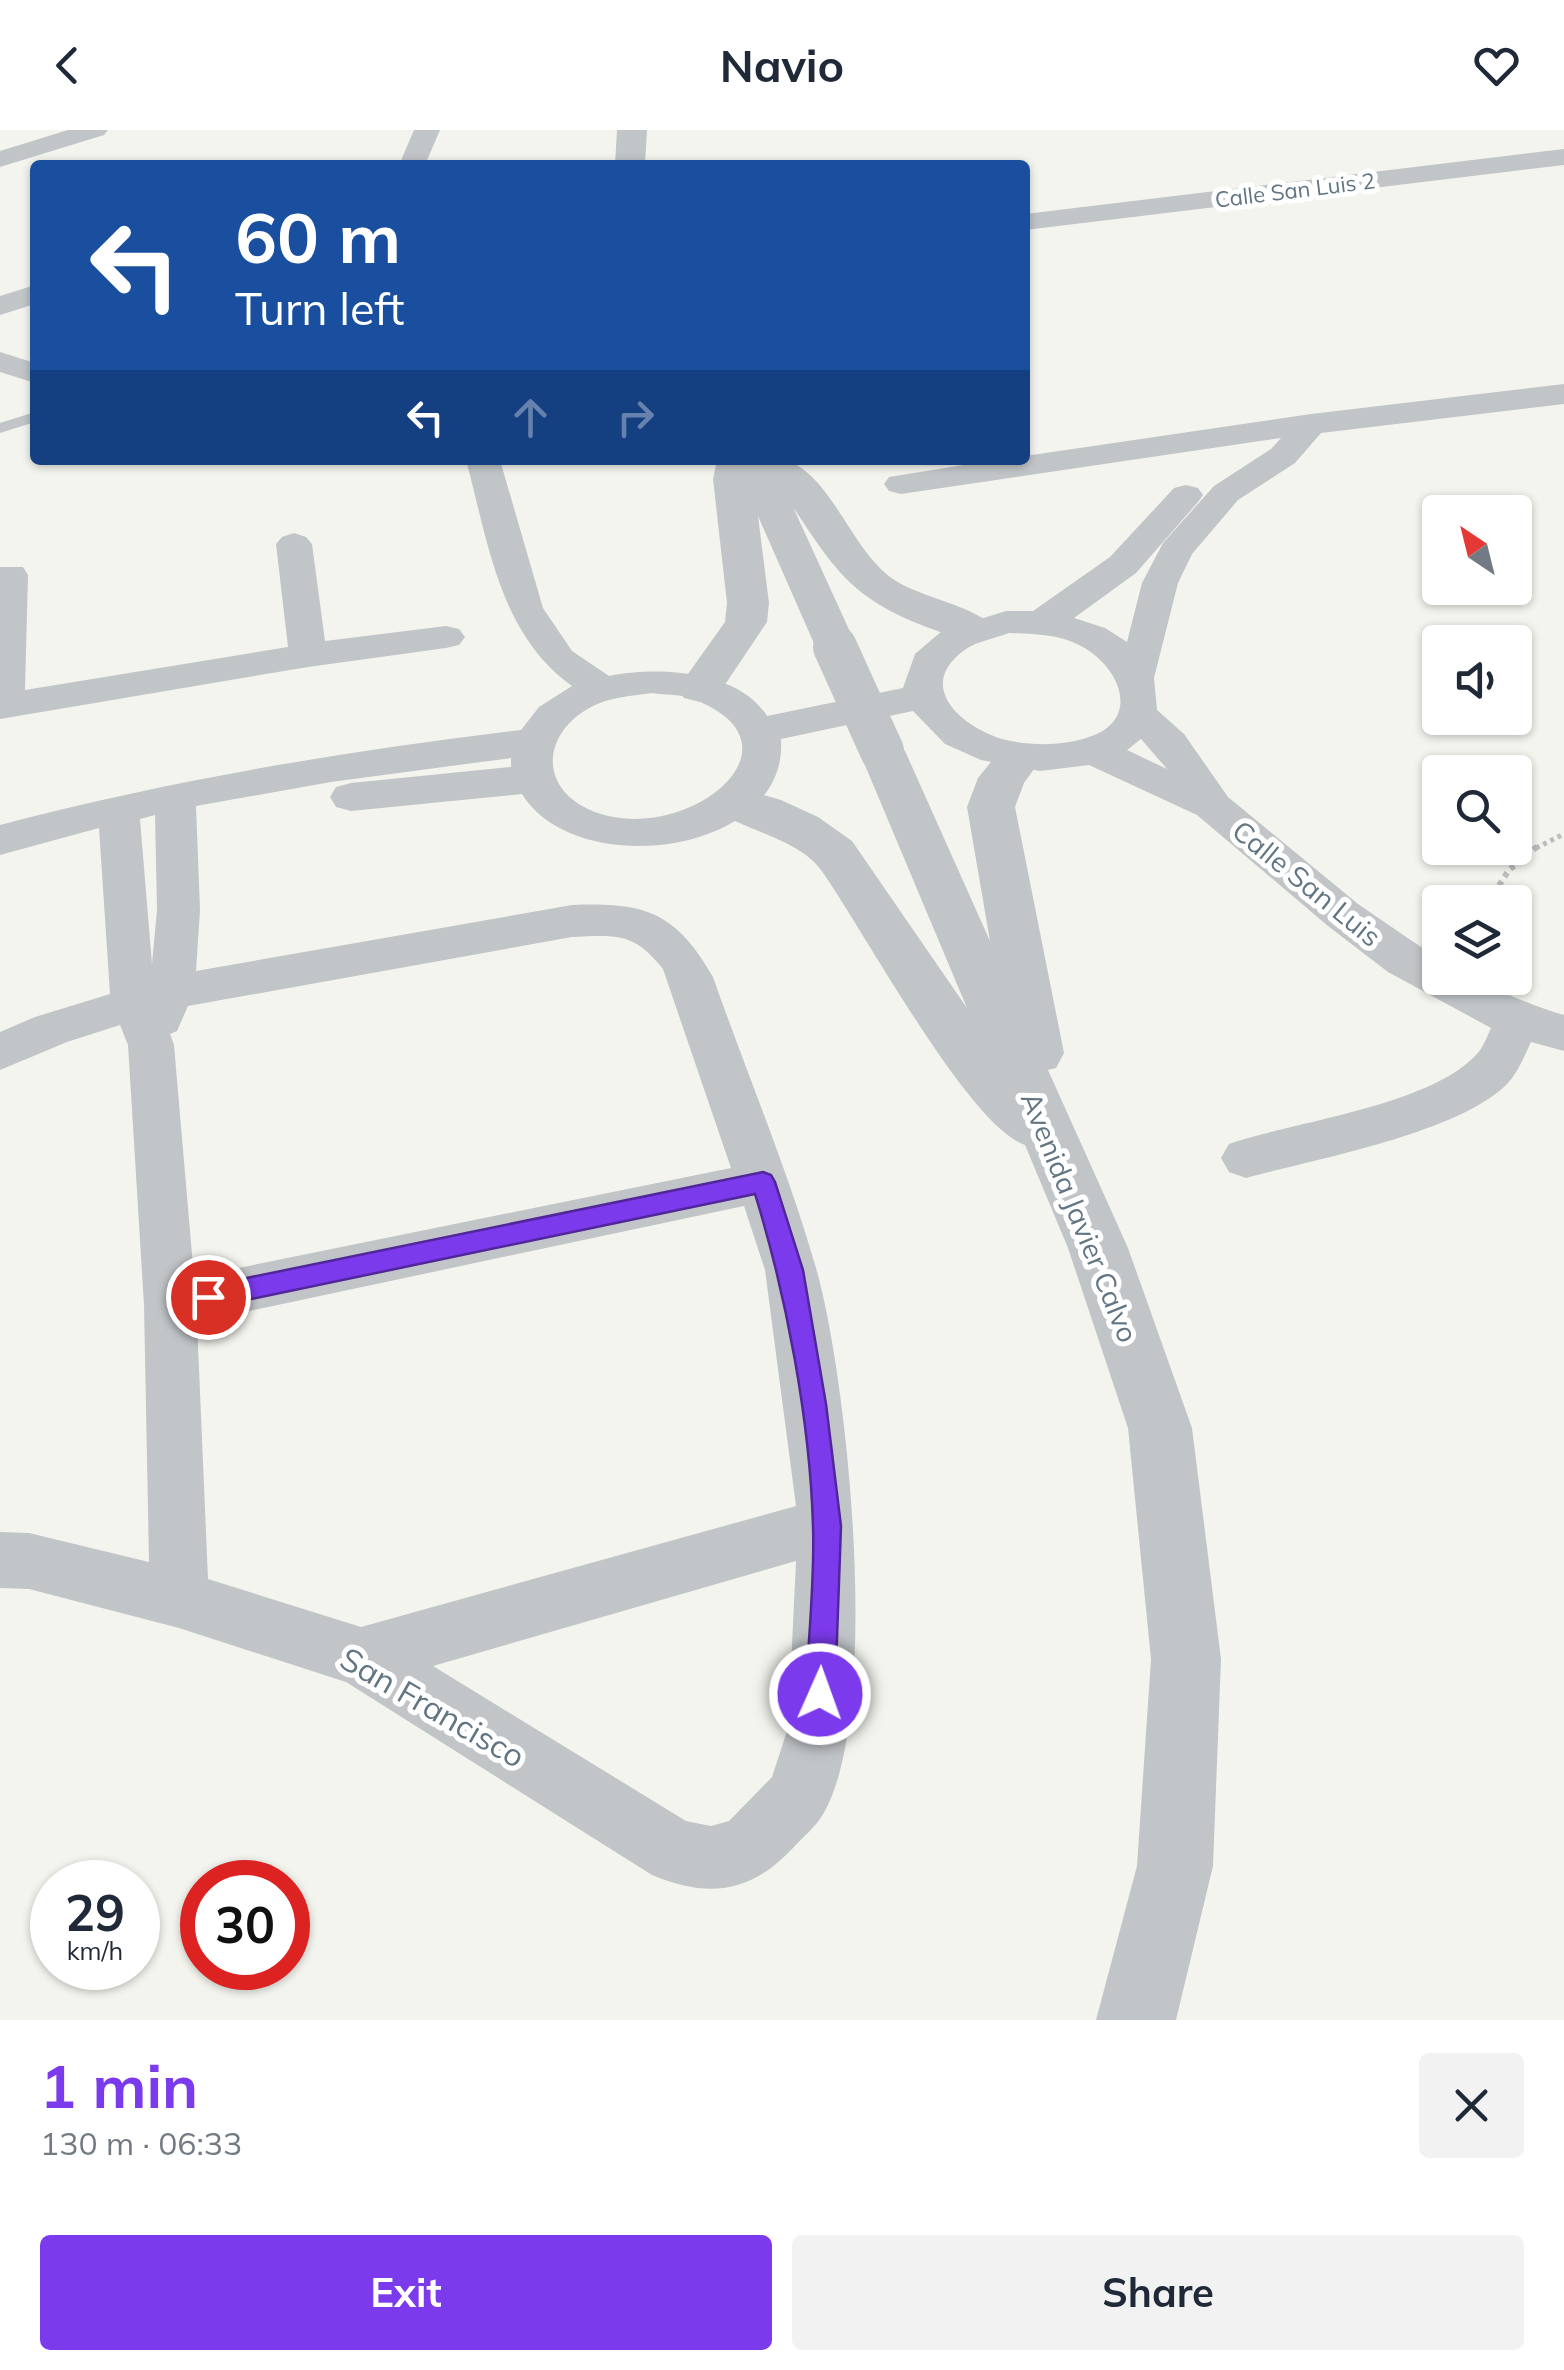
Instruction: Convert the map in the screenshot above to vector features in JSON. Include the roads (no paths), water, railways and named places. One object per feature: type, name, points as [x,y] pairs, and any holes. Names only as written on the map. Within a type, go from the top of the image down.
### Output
[{"type":"street","points":[[0,159],[95,130]]},
{"type":"street","points":[[414,160],[428,130]]},
{"type":"street","points":[[1543,130],[1564,140]]},
{"type":"street","name":"Calle San Luis 2","points":[[1030,221],[1564,157]]},
{"type":"street","points":[[0,306],[30,296]]},
{"type":"street","points":[[0,361],[30,372]]},
{"type":"street","points":[[1030,464],[1266,430],[1564,394]]},
{"type":"street","points":[[1042,622],[1123,566],[1156,525],[1214,487],[1283,456],[1312,424]]},
{"type":"street","points":[[1137,694],[1122,656],[1100,640],[1072,628],[1042,622],[1006,622],[973,629],[942,646],[924,669],[924,696],[934,717],[956,736],[985,750],[1019,758],[1058,759],[1094,751],[1114,741],[1137,694],[1160,583],[1176,550],[1214,487],[1266,430]]},
{"type":"street","points":[[1146,446],[1184,465],[1214,487]]},
{"type":"street","points":[[483,465],[524,608],[559,659],[602,689]]},
{"type":"street","points":[[700,688],[746,622],[748,603],[732,479],[735,465]]},
{"type":"street","name":"Avenida Javier Calvo","points":[[758,465],[790,552],[836,647],[1098,1248],[1160,1428],[1186,1659],[1175,1866],[1136,2020]]},
{"type":"street","points":[[764,465],[800,488],[848,559],[876,587],[910,606],[973,629]]},
{"type":"street","points":[[901,484],[1024,465]]},
{"type":"street","points":[[294,544],[308,655]]},
{"type":"street","points":[[10,574],[2,706],[308,655],[446,637]]},
{"type":"street","points":[[652,681],[700,688],[725,698],[745,713],[758,732],[763,756],[756,781],[736,804],[695,826],[643,834],[592,828],[552,808],[532,761],[549,719],[572,701],[602,689],[652,681]]},
{"type":"street","name":"Calle San Luis","points":[[1137,694],[1213,806],[1260,849],[1404,960],[1461,994],[1518,1021],[1564,1034]]},
{"type":"street","points":[[758,732],[924,696]]},
{"type":"street","name":"Calle San Luis","points":[[1094,751],[1213,806]]},
{"type":"street","points":[[1019,758],[1002,778],[991,807],[1057,1154]]},
{"type":"street","points":[[0,840],[119,824],[175,812],[355,796],[532,761]]},
{"type":"street","points":[[736,804],[780,816],[807,830],[835,853],[988,1082],[1057,1154]]},
{"type":"street","points":[[152,1013],[178,919],[175,812]]},
{"type":"street","points":[[0,871],[119,824]]},
{"type":"street","points":[[119,824],[152,1013],[170,1305],[179,1599]]},
{"type":"street","points":[[0,1052],[152,1013],[572,921],[612,919],[647,926],[672,943],[690,976],[791,1270],[813,1404],[827,1526],[361,1657]]},
{"type":"street","points":[[1246,1158],[1416,1109],[1459,1090],[1492,1070],[1518,1021]]},
{"type":"street","points":[[170,1305],[763,1182]]},
{"type":"street","name":"San Francisco","points":[[0,1560],[29,1561],[179,1599],[361,1657],[674,1852],[711,1859],[750,1847],[798,1796],[819,1728],[827,1526]]},
{"type":"lane","points":[[0,428],[30,419]]}]
